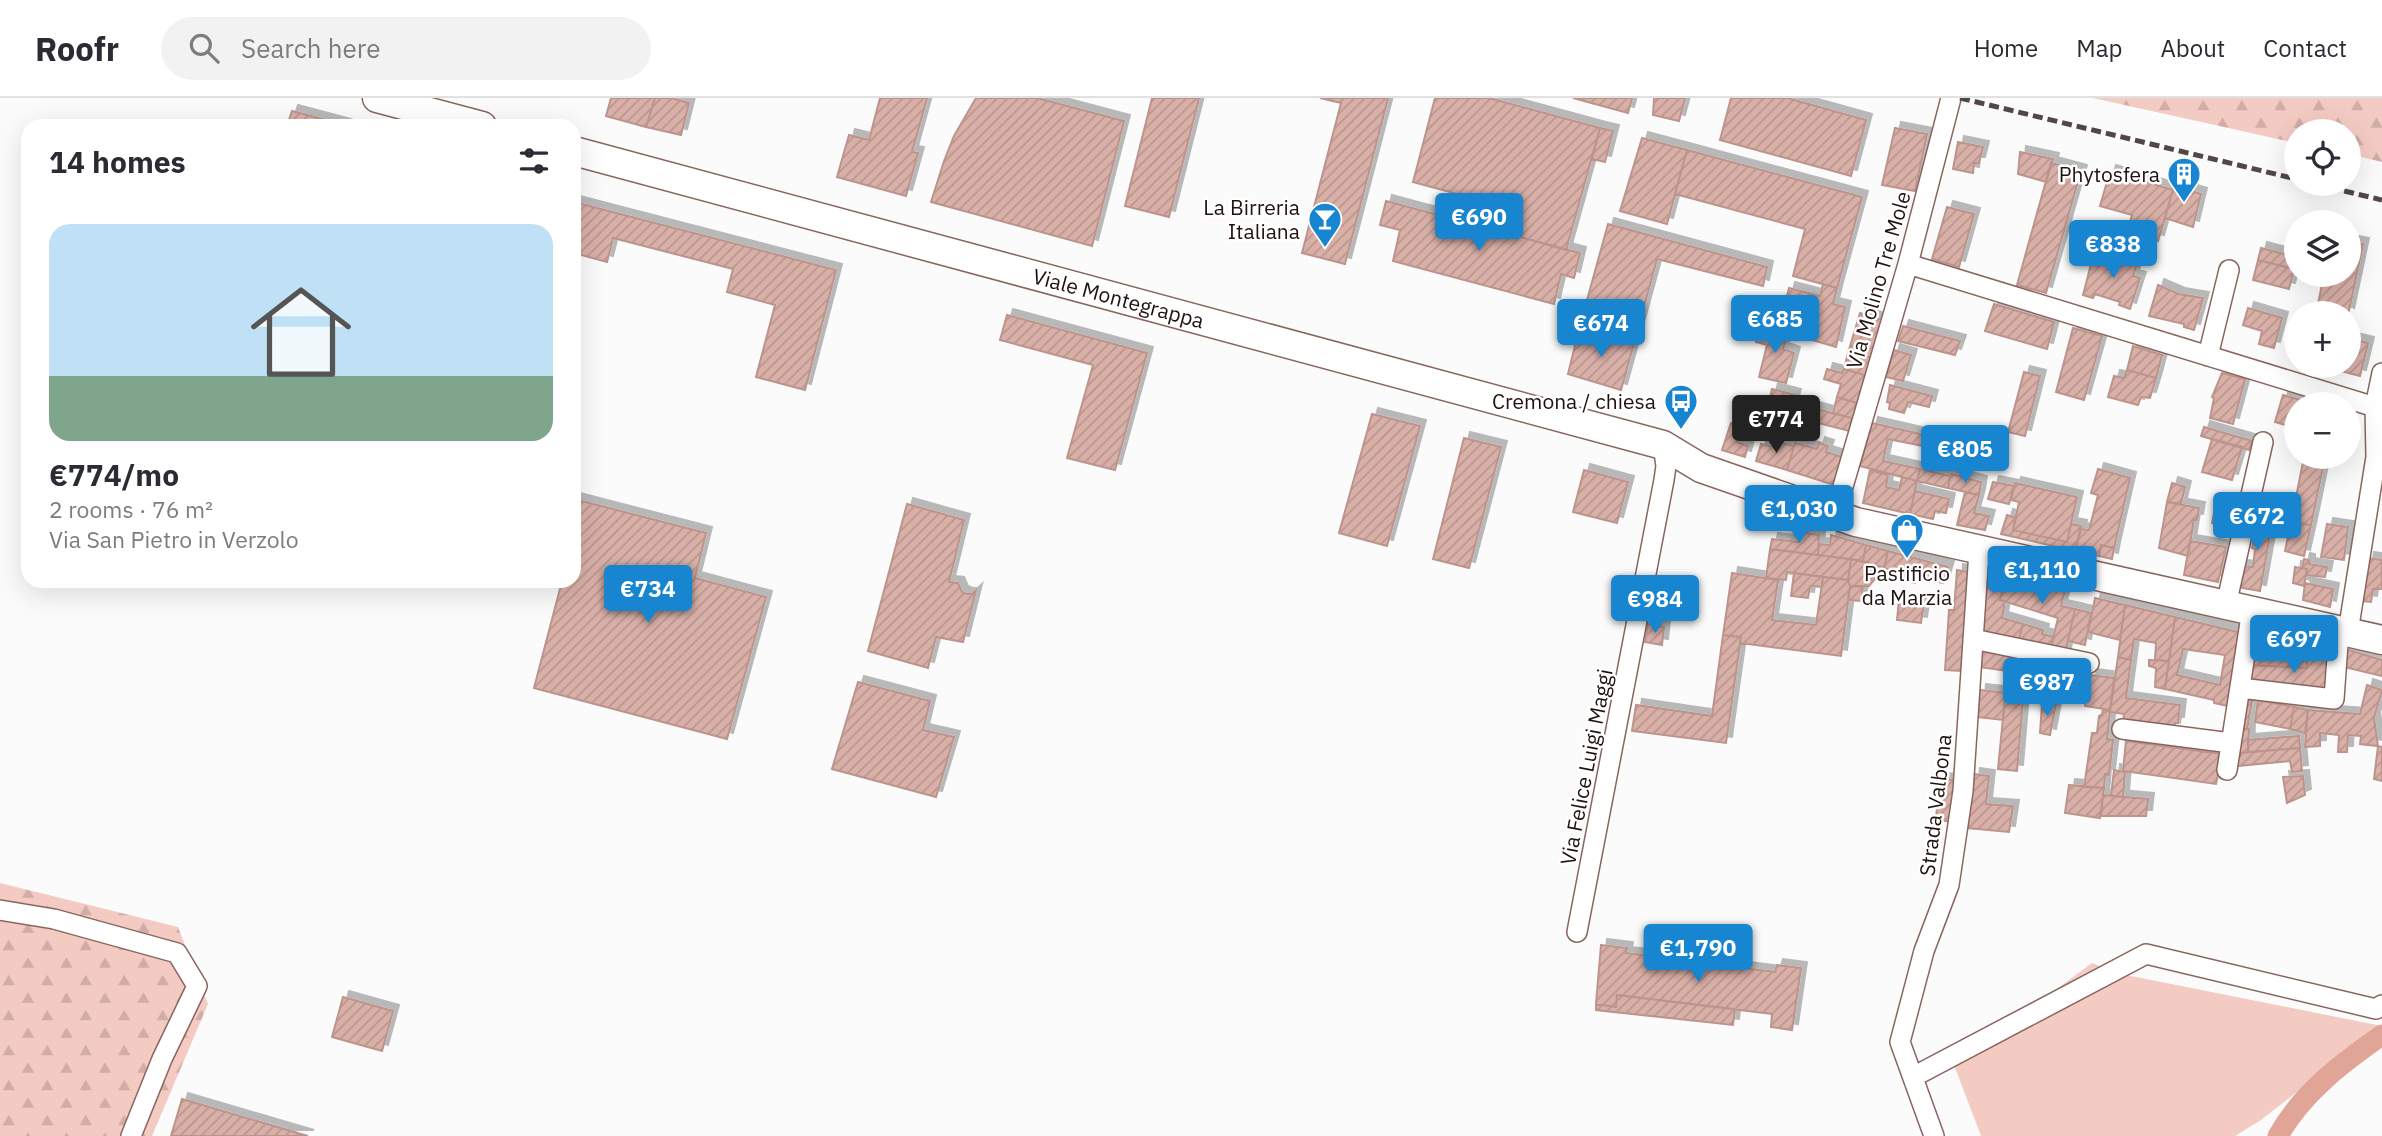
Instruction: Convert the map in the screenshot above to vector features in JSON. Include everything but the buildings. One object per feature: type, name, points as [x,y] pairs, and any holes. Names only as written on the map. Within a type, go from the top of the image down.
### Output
[{"type":"main road","points":[[377,98],[443,106],[468,119]]},
{"type":"main road","name":"Viale Montegrappa","points":[[581,153],[1663,445],[1701,468],[1856,522],[2382,640]]},
{"type":"street","name":"Via Molino Tre Mole","points":[[1835,514],[1908,264],[1951,98]]},
{"type":"street","points":[[1908,264],[2375,407]]},
{"type":"street","points":[[2208,356],[2229,270]]},
{"type":"street","points":[[2240,688],[2334,699],[2376,457],[2375,407],[2382,373]]},
{"type":"street","points":[[2227,770],[2240,688],[2239,608],[2263,442]]},
{"type":"street","name":"Via Felice Luigi Maggi","points":[[1577,932],[1664,480],[1666,466],[1663,445]]},
{"type":"street","name":"Strada Valbona","points":[[1934,1136],[1900,1042],[1924,951],[1949,885],[1963,791],[1979,551]]},
{"type":"street","points":[[1973,639],[2089,663]]},
{"type":"street","points":[[2122,729],[2231,743]]},
{"type":"street","points":[[0,910],[54,919],[177,953],[197,986],[162,1059],[131,1136]]},
{"type":"street","points":[[1913,1077],[2146,954],[2376,1009],[2382,1005]]},
{"type":"green space","points":[[2093,98],[2382,98],[2382,162],[2361,157],[2361,119],[2284,119],[2284,140]]},
{"type":"green space","points":[[0,883],[178,927],[208,1004],[152,1136],[0,1136]]},
{"type":"green space","points":[[2092,963],[2121,974],[2382,1026],[2261,1120],[2235,1136],[1981,1136],[1954,1065]]},
{"type":"waterway","points":[[2278,1136],[2311,1093],[2338,1068],[2382,1035]]},
{"type":"railway","points":[[1960,98],[2284,176]]},
{"type":"railway","points":[[2361,195],[2382,200]]},
{"type":"place","name":"Phytosfera","points":[[2184,204]]},
{"type":"place","name":"La Birreria Italiana","points":[[1325,249]]},
{"type":"place","name":"Cremona / chiesa","points":[[1681,431]]},
{"type":"place","name":"Pastificio da Marzia","points":[[1907,560]]}]
